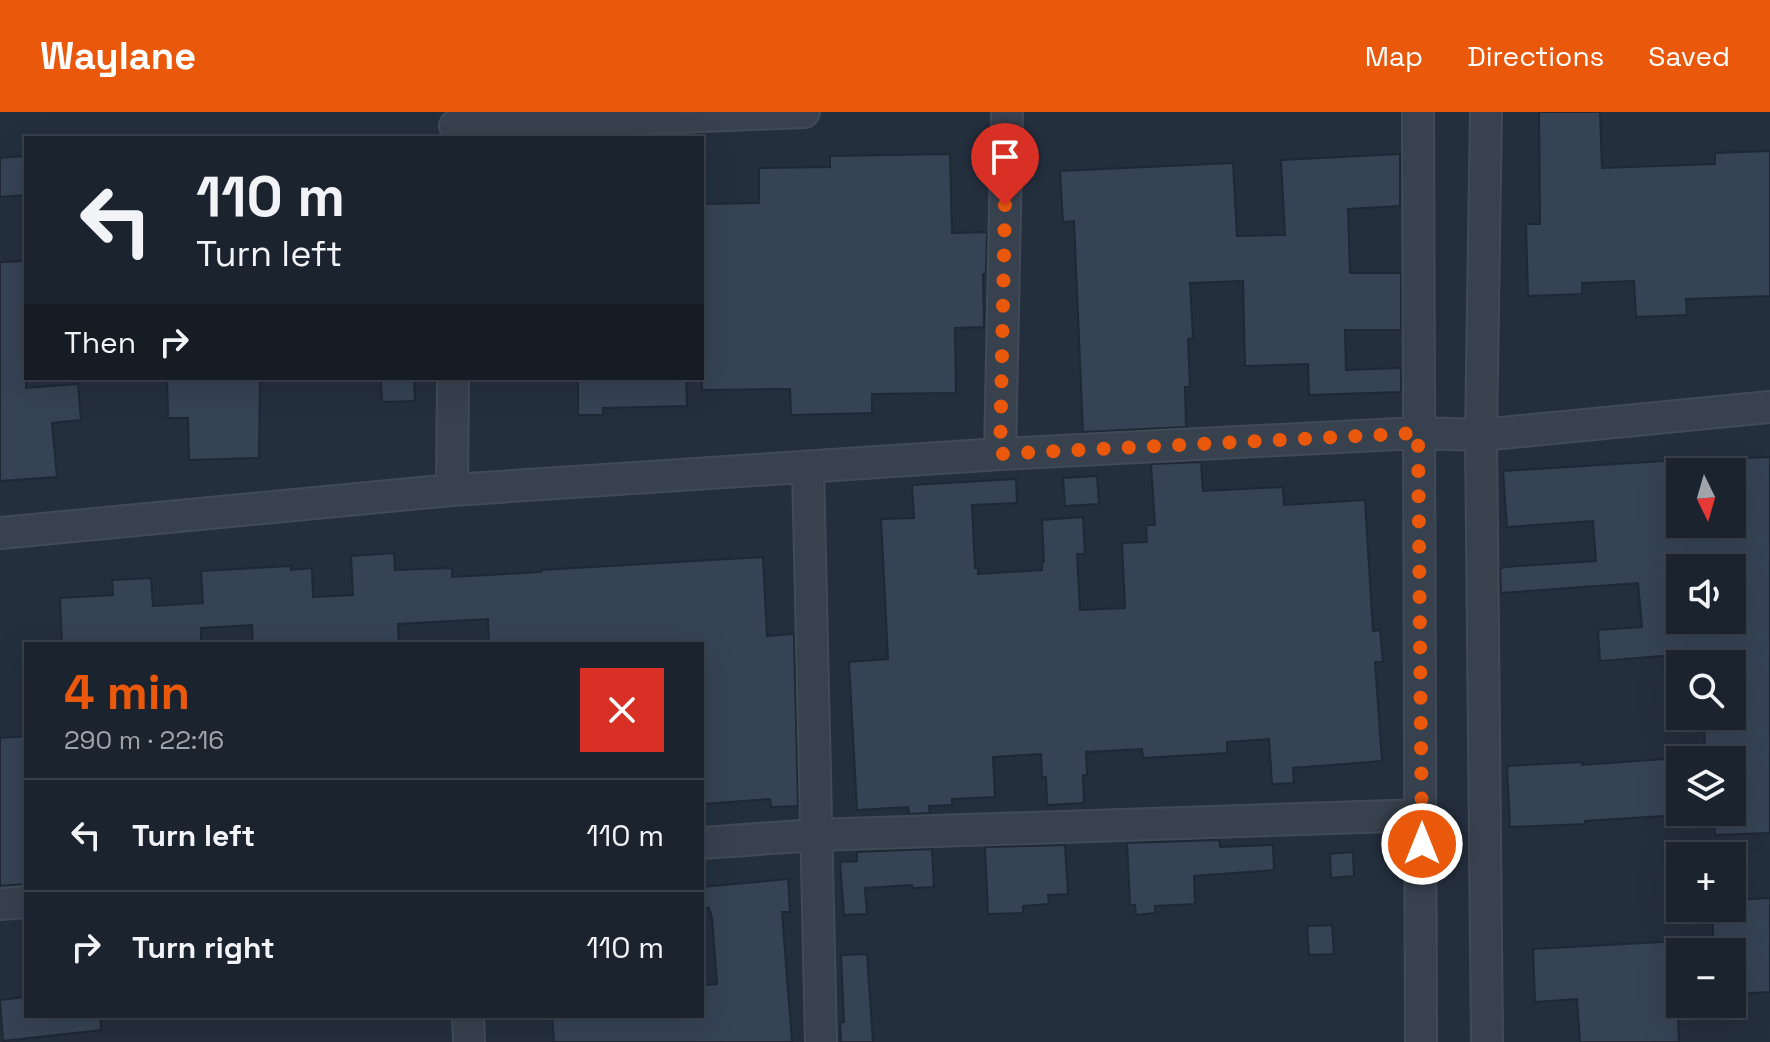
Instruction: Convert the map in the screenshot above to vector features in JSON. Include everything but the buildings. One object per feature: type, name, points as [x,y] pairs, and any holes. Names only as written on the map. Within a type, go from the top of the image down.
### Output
[{"type":"street","points":[[455,125],[804,112]]},
{"type":"street","points":[[1000,454],[1007,112]]},
{"type":"street","points":[[1418,112],[1421,1042]]},
{"type":"street","points":[[1486,112],[1481,435],[1487,1042]]},
{"type":"street","points":[[452,490],[453,380]]},
{"type":"street","points":[[0,533],[452,490],[1000,454],[1418,433],[1481,435],[1770,407]]},
{"type":"street","points":[[808,467],[821,1042]]},
{"type":"street","points":[[704,843],[816,835],[1422,815]]},
{"type":"street","points":[[0,904],[24,902]]},
{"type":"street","points":[[468,1018],[469,1042]]},
{"type":"route","points":[[1005,205],[1000,454],[1418,433],[1422,844]]}]
